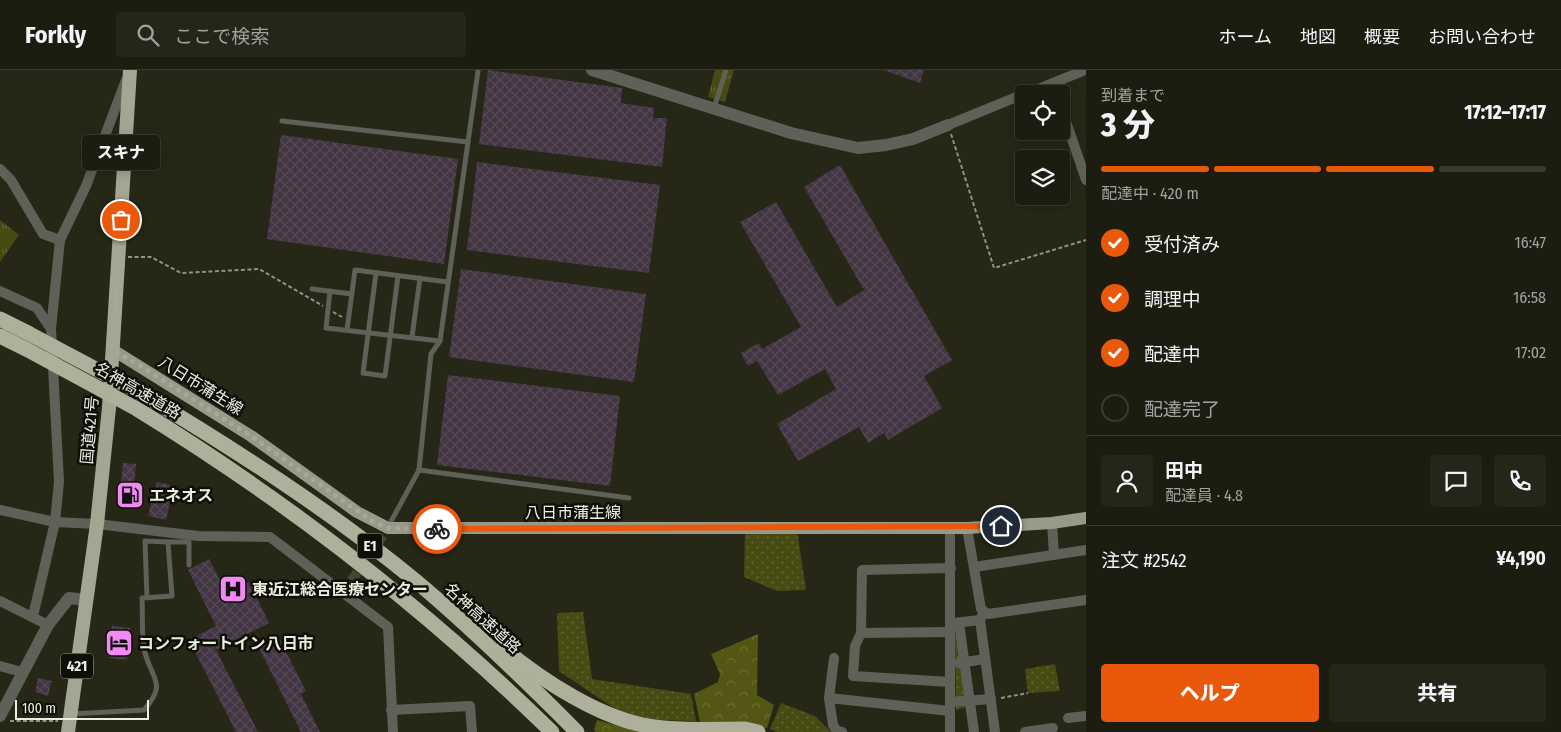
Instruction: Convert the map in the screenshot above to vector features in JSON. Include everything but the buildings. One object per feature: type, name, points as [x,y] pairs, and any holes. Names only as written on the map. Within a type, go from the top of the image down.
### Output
[{"type":"highway","name":"国道421号","points":[[67,722],[98,524],[110,408],[130,70]]},
{"type":"highway","name":"名神高速道路","points":[[0,318],[138,392],[254,465],[337,521],[415,581],[474,632],[577,732]]},
{"type":"highway","name":"名神高速道路","points":[[0,336],[137,409],[245,478],[325,536],[447,634],[552,732]]},
{"type":"highway","points":[[337,521],[418,577],[508,652],[546,680],[618,719],[654,727],[745,729],[758,732]]},
{"type":"highway","points":[[536,716],[547,732]]},
{"type":"main road","name":"八日市蒲生線","points":[[113,350],[251,436],[357,512],[388,528],[967,528],[1052,523],[1086,518]]},
{"type":"street","points":[[33,616],[55,522],[59,482],[51,329],[60,240],[86,186],[130,70]]},
{"type":"street","points":[[592,70],[791,133],[858,148],[886,145],[913,139],[1015,98]]},
{"type":"street","points":[[1048,85],[1085,70]]},
{"type":"street","points":[[1070,133],[1086,180]]},
{"type":"street","points":[[0,169],[11,180],[44,234],[60,240]]},
{"type":"street","points":[[0,291],[37,308],[51,329]]},
{"type":"street","points":[[0,510],[55,522],[98,524],[198,536],[270,537],[388,627],[392,732]]},
{"type":"street","points":[[1052,523],[1054,555]]},
{"type":"street","points":[[950,527],[953,626],[950,664],[950,732]]},
{"type":"street","points":[[967,528],[982,616],[985,659],[995,732]]},
{"type":"street","points":[[974,567],[1086,550]]},
{"type":"street","points":[[950,682],[853,676],[855,646],[861,634],[862,570],[951,568]]},
{"type":"street","points":[[4,719],[22,672],[48,625],[69,598],[86,600]]},
{"type":"street","points":[[861,634],[953,626],[988,614],[1086,600]]},
{"type":"street","points":[[0,601],[48,625]]},
{"type":"street","points":[[953,626],[964,662],[974,732]]},
{"type":"street","points":[[834,658],[829,698],[833,725],[837,731],[842,732]]},
{"type":"street","points":[[950,664],[985,659]]},
{"type":"street","points":[[0,666],[22,672]]},
{"type":"street","points":[[829,698],[950,707],[970,701],[991,699]]},
{"type":"street","points":[[391,710],[470,706],[472,732]]},
{"type":"street","points":[[1068,718],[1086,716]]},
{"type":"street","points":[[1025,732],[1053,728]]},
{"type":"lane","points":[[714,108],[726,70]]},
{"type":"lane","points":[[388,528],[419,470],[432,354],[440,341],[478,71]]},
{"type":"lane","points":[[282,121],[468,142]]},
{"type":"lane","points":[[347,330],[355,270],[448,282]]},
{"type":"lane","points":[[376,273],[363,373],[385,376],[398,276]]},
{"type":"lane","points":[[412,337],[420,278]]},
{"type":"lane","points":[[312,289],[352,294]]},
{"type":"lane","points":[[330,291],[326,328],[369,331],[440,341]]},
{"type":"lane","points":[[419,470],[629,498]]},
{"type":"lane","points":[[147,598],[145,541],[189,542],[189,565]]},
{"type":"lane","points":[[67,722],[144,710],[155,697],[157,680],[145,652],[142,598],[172,596],[168,542]]},
{"type":"path","points":[[948,125],[994,268],[1086,240]]},
{"type":"path","points":[[118,257],[151,257],[182,273],[259,269],[344,318]]},
{"type":"path","points":[[991,699],[1028,693]]},
{"type":"path","points":[[4,719],[67,722]]},
{"type":"green space","points":[[715,70],[734,70],[725,102],[708,97]]},
{"type":"green space","points":[[0,220],[19,235],[0,262]]},
{"type":"green space","points":[[797,530],[806,590],[777,591],[744,577],[745,531]]},
{"type":"green space","points":[[583,612],[592,679],[691,694],[696,721],[653,720],[621,713],[559,671],[557,613]]},
{"type":"green space","points":[[758,634],[757,695],[774,705],[767,728],[700,722],[694,694],[718,682],[720,674],[711,654]]},
{"type":"green space","points":[[958,635],[967,707],[956,710],[955,636]]},
{"type":"green space","points":[[1055,664],[1060,691],[1028,693],[1025,669]]},
{"type":"green space","points":[[781,703],[815,716],[831,732],[777,732],[770,729]]},
{"type":"green space","points":[[597,720],[634,730],[652,732],[596,732],[594,730]]},
{"type":"tunnel","points":[[343,593],[388,528]]},
{"type":"way so far","points":[[121,220],[113,350],[251,436],[372,521],[388,528],[437,529]]},
{"type":"place","name":"スキナ","points":[[121,220]]},
{"type":"place","name":"エネオス","points":[[130,495]]},
{"type":"place","name":"東近江総合医療センター","points":[[233,589]]},
{"type":"place","name":"コンフォートイン八日市","points":[[119,643]]},
{"type":"route","points":[[437,529],[967,528],[1001,526]]}]
